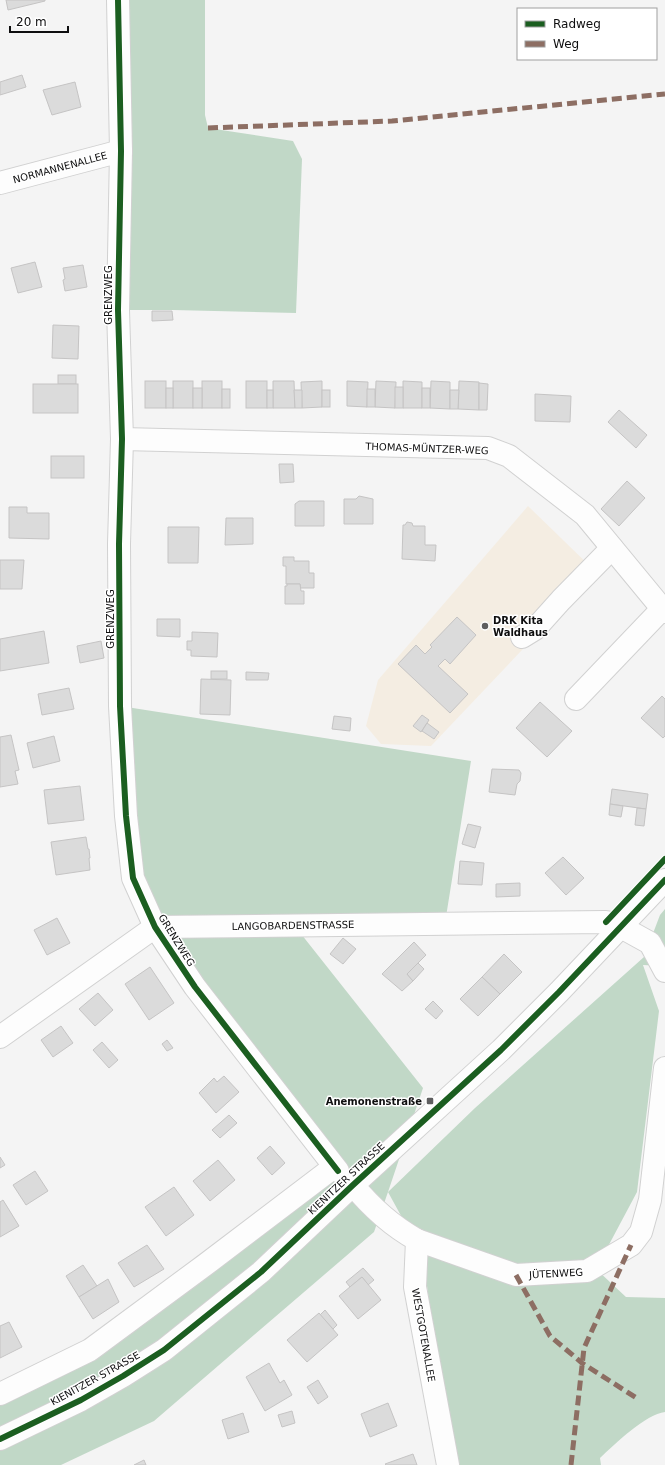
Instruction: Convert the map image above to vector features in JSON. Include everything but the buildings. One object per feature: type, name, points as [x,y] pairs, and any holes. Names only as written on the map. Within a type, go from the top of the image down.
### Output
[{"type":"street","name":"GRENZWEG","points":[[118,0],[121,151],[118,310],[122,439],[119,544],[120,706],[126,816],[133,878],[155,927],[195,987],[342,1175]]},
{"type":"street","name":"NORMANNENALLEE","points":[[0,183],[121,151]]},
{"type":"street","name":"THOMAS-MÜNTZER-WEG","points":[[122,439],[488,448],[509,456],[584,515],[664,610]]},
{"type":"street","points":[[522,637],[535,628],[612,548]]},
{"type":"street","points":[[576,700],[664,610]]},
{"type":"street","name":"KIENITZER STRASSE","points":[[0,1394],[90,1350],[212,1260],[342,1175],[502,1050],[665,880]]},
{"type":"street","name":"LANGOBARDENSTRASSE","points":[[155,927],[606,922],[621,927]]},
{"type":"street","points":[[0,1037],[155,927]]},
{"type":"street","points":[[621,927],[650,942],[665,971]]},
{"type":"street","name":"JÜTENWEG","points":[[417,1240],[516,1275],[587,1271],[631,1245],[642,1232],[650,1200],[665,1068]]},
{"type":"street","points":[[342,1175],[368,1204],[401,1232],[417,1240]]},
{"type":"street","name":"KIENITZER STRASSE","points":[[0,1439],[81,1400],[164,1350],[261,1272],[342,1175]]},
{"type":"street","name":"WESTGOTENALLEE","points":[[417,1240],[415,1286],[448,1465]]},
{"type":"shaded area","name":"DRK Kita Waldhaus","points":[[528,506],[596,572],[431,746],[381,744],[366,726],[378,680]]},
{"type":"green space","points":[[118,0],[205,0],[205,115],[208,128],[293,141],[302,159],[296,313],[118,310]]},
{"type":"green space","points":[[120,706],[471,761],[445,923],[294,925],[423,1088],[374,1232],[154,1421],[61,1465],[0,1465],[0,1394],[90,1350],[334,1167],[195,987],[133,878]]},
{"type":"green space","points":[[665,909],[665,966],[643,965],[659,1011],[637,1192],[596,1269],[626,1297],[665,1298],[665,1412],[649,1418],[622,1438],[600,1458],[601,1465],[451,1465],[427,1286],[417,1245],[388,1192],[475,1108],[644,957],[660,915]]},
{"type":"marked path","points":[[208,128],[392,121],[665,94]]},
{"type":"marked path","points":[[571,1465],[584,1348],[631,1245]]},
{"type":"marked path","points":[[516,1275],[550,1336],[582,1363],[638,1399]]},
{"type":"cycle path","points":[[118,0],[121,151],[118,310],[122,439],[119,544],[120,706],[126,816],[133,878],[155,927],[195,987],[338,1171]]},
{"type":"cycle path","points":[[606,922],[665,859]]},
{"type":"cycle path","points":[[0,1439],[81,1400],[164,1350],[261,1272],[353,1185],[501,1050],[559,992],[665,880]]},
{"type":"place","name":"DRK Kita Waldhaus","points":[[485,626]]},
{"type":"place","name":"Anemonenstraße","points":[[430,1101]]}]
